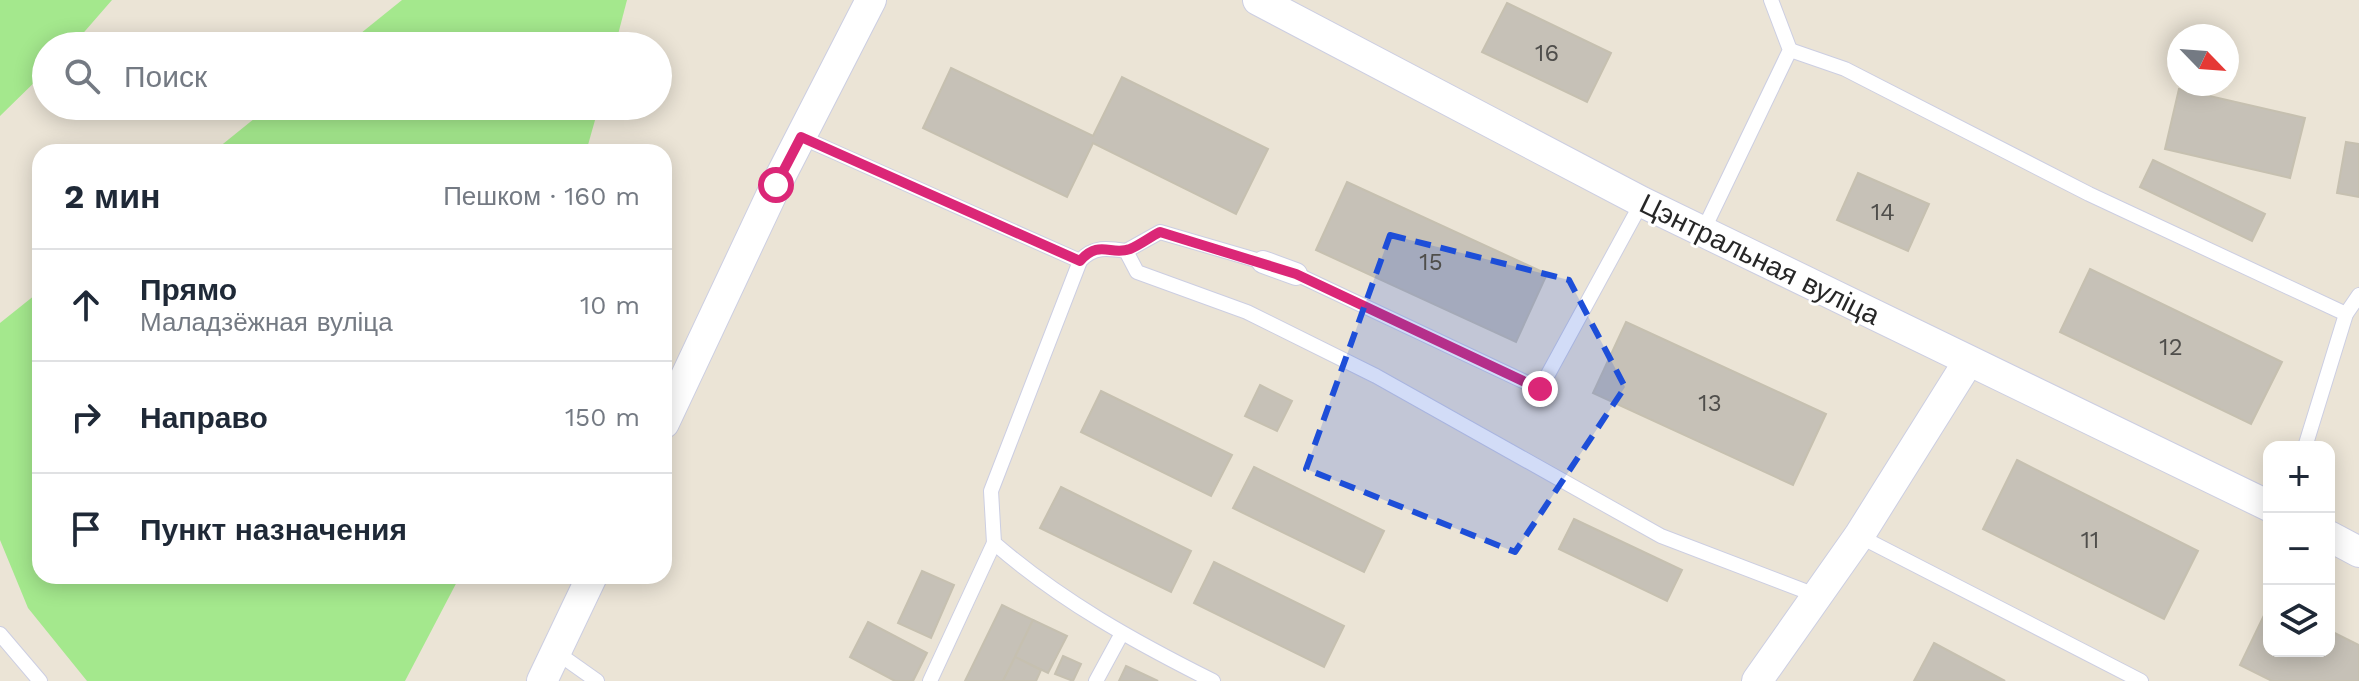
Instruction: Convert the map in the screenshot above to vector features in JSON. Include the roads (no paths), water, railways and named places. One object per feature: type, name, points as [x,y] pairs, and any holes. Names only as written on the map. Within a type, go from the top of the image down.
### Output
[{"type":"street","points":[[672,406],[801,137],[871,0]]},
{"type":"street","name":"Цэнтральная вуліца","points":[[1258,0],[1642,202],[2263,503]]},
{"type":"street","points":[[1263,262],[1296,274]]},
{"type":"street","points":[[1757,681],[1859,536],[1968,362]]},
{"type":"street","points":[[2335,539],[2359,552]]},
{"type":"street","points":[[542,681],[588,584]]},
{"type":"lane","points":[[1703,231],[1790,50],[1771,0]]},
{"type":"lane","points":[[1790,50],[1845,69],[2089,194],[2346,314]]},
{"type":"lane","points":[[801,137],[1080,261]]},
{"type":"lane","points":[[1296,274],[1540,389],[1642,202]]},
{"type":"lane","points":[[930,681],[994,543],[991,491],[1080,261],[1102,247],[1126,251],[1160,232],[1263,262]]},
{"type":"lane","points":[[1126,251],[1137,272],[1247,312],[1376,376],[1661,536],[1818,596]]},
{"type":"lane","points":[[2307,441],[2346,314],[2359,295]]},
{"type":"lane","points":[[1859,536],[2141,681]]},
{"type":"lane","points":[[994,543],[1038,581],[1121,635],[1213,681]]},
{"type":"lane","points":[[0,634],[40,681]]},
{"type":"lane","points":[[1096,681],[1121,635]]},
{"type":"lane","points":[[556,652],[597,681]]}]
